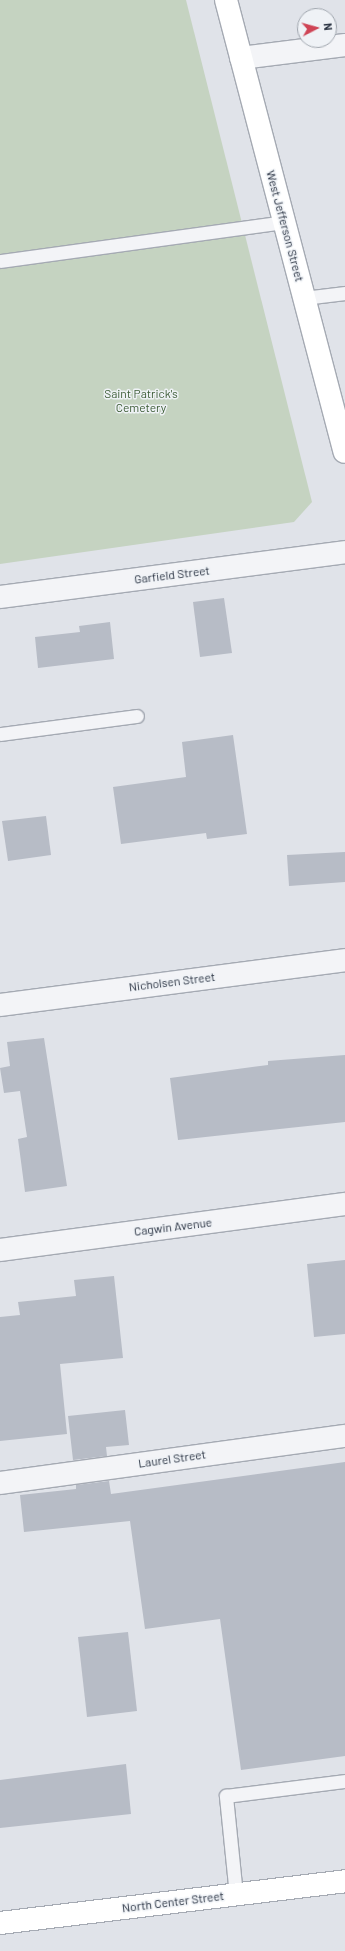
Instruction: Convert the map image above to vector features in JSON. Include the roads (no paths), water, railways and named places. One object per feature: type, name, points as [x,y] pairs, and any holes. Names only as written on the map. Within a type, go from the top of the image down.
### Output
[{"type":"main road","name":"West Jefferson Street","points":[[226,0],[345,452]]},
{"type":"main road","name":"North Center Street","points":[[0,1923],[345,1881]]},
{"type":"street","points":[[241,58],[345,45]]},
{"type":"street","name":"Garfield Street","points":[[0,597],[345,552]]},
{"type":"street","name":"Nicholsen Street","points":[[0,1005],[345,960]]},
{"type":"street","name":"Cagwin Avenue","points":[[0,1250],[345,1204]]},
{"type":"street","name":"Laurel Street","points":[[0,1483],[345,1436]]},
{"type":"lane","points":[[0,261],[284,222]]},
{"type":"lane","points":[[304,298],[345,293]]},
{"type":"lane","points":[[0,734],[137,716]]},
{"type":"lane","points":[[236,1895],[226,1796],[345,1781]]},
{"type":"park label","name":"Saint Patrick's Cemetery","points":[[141,401]]}]
